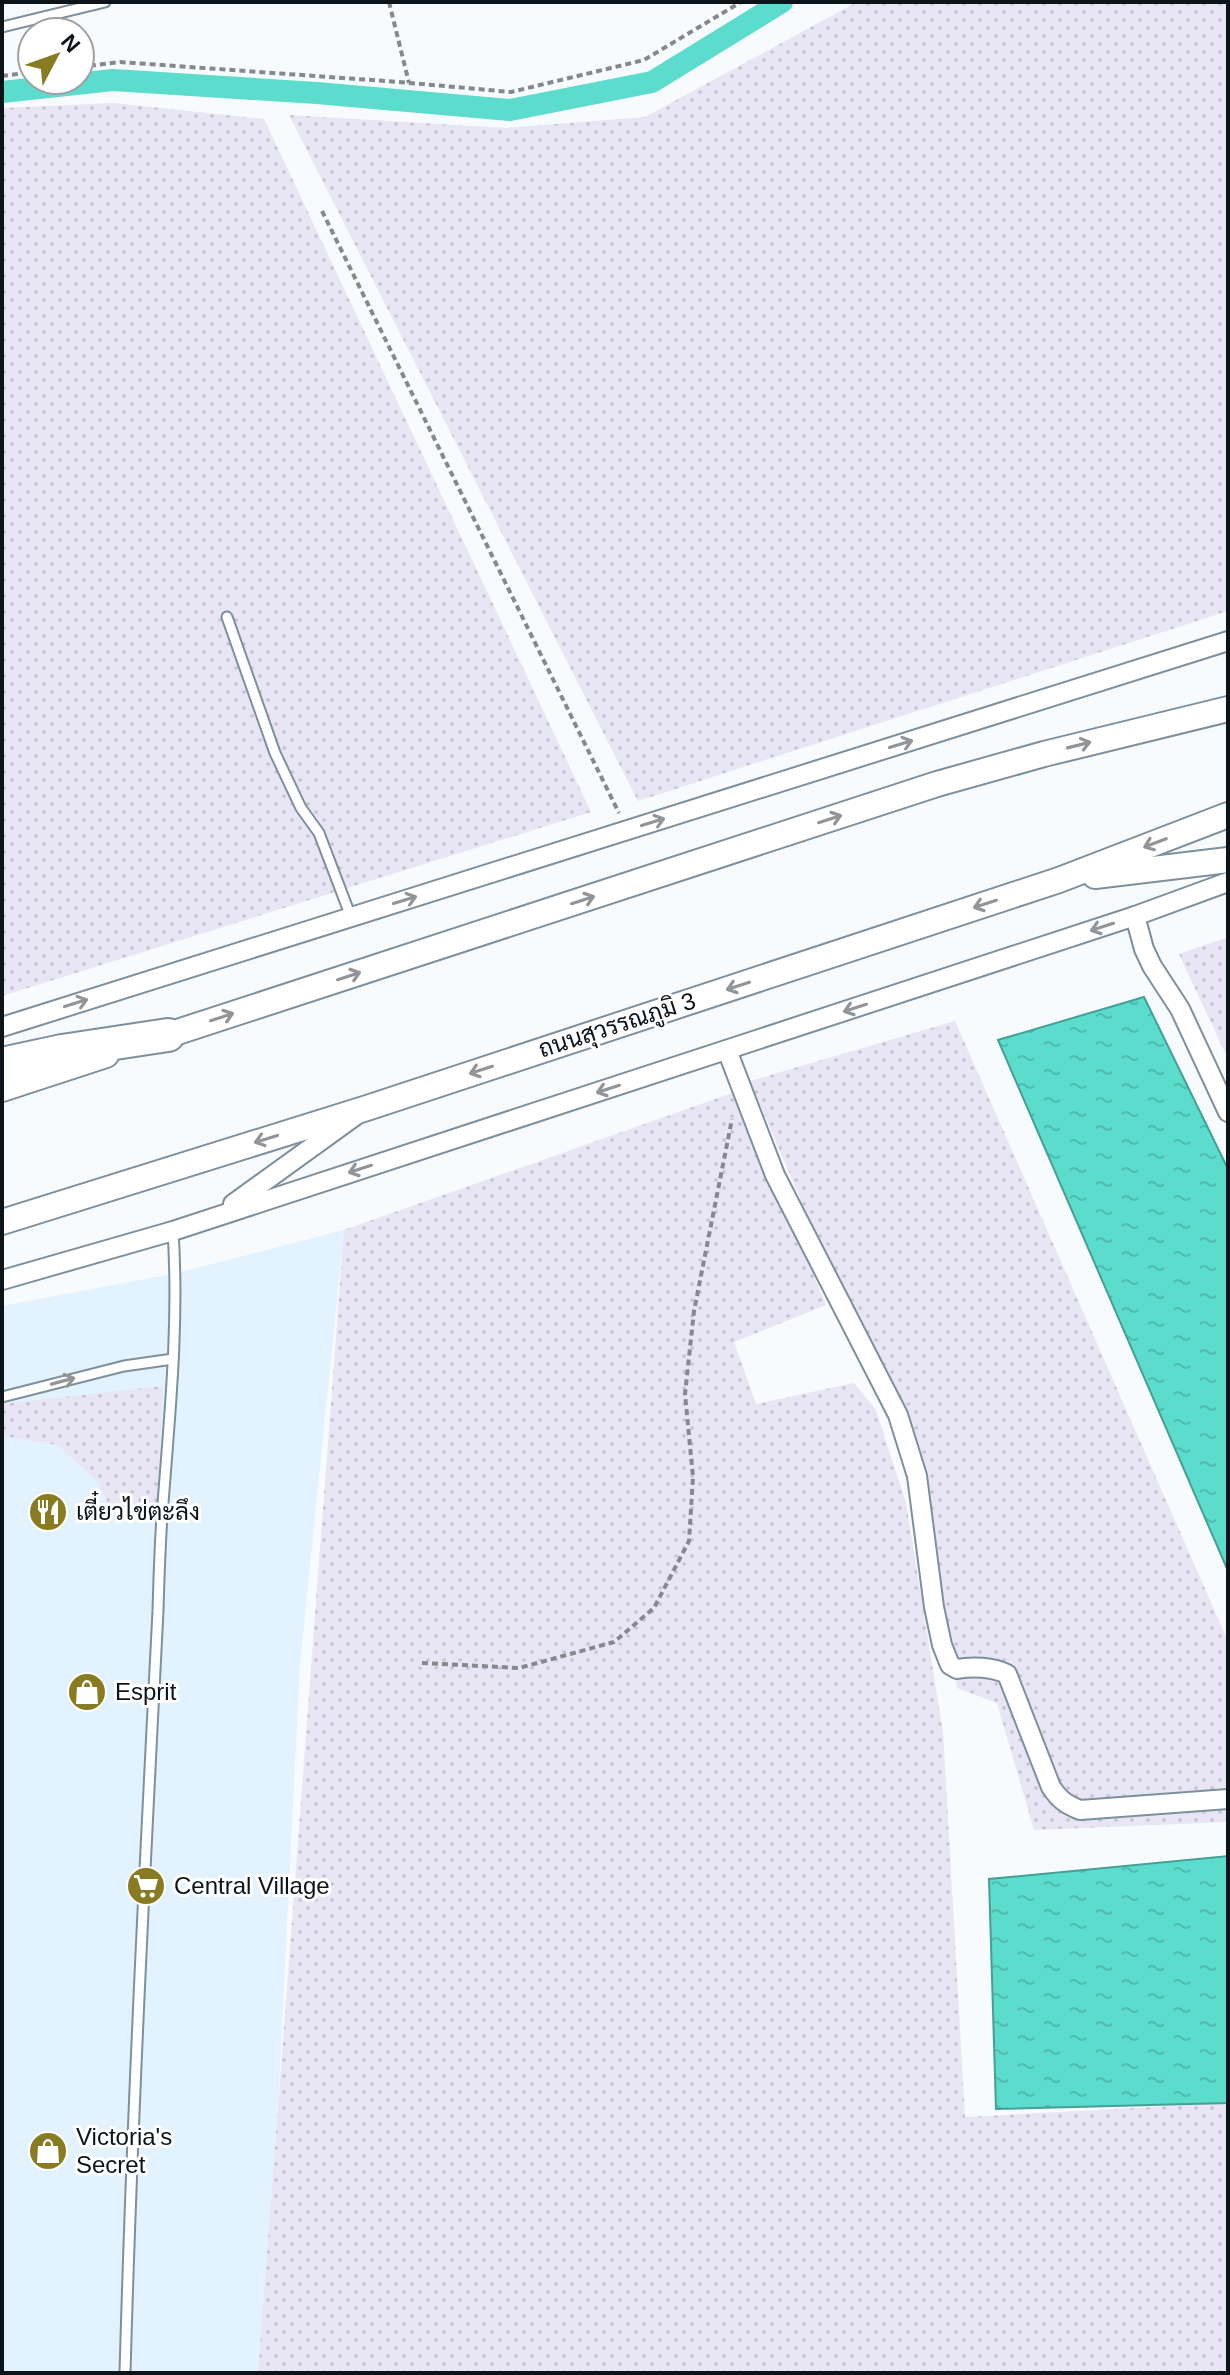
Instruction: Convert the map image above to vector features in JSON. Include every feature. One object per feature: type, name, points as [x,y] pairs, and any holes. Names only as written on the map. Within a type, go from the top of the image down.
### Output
[{"type":"highway","points":[[2,1064],[62,1051],[168,1035]]},
{"type":"main road","points":[[2,1089],[937,784],[1228,709]]},
{"type":"main road","name":"ถนนสุวรรณภูมิ 3","points":[[2,1222],[367,1108],[1059,880],[1228,815]]},
{"type":"main road","points":[[1059,880],[1228,860]]},
{"type":"street","points":[[2,1027],[1228,641]]},
{"type":"street","points":[[2,1280],[173,1231],[1135,916],[1228,882]]},
{"type":"street","points":[[1135,916],[1152,966],[1180,1009],[1228,1112]]},
{"type":"street","points":[[727,1050],[775,1175],[898,1415],[917,1476],[934,1607],[950,1665],[957,1669],[995,1669],[1007,1674],[1051,1787],[1060,1801],[1067,1805],[1080,1810],[1228,1799]]},
{"type":"street","points":[[217,1215],[367,1108]]},
{"type":"lane","points":[[2,27],[105,2]]},
{"type":"lane","points":[[227,617],[275,753],[301,808],[319,833],[351,917]]},
{"type":"lane","points":[[125,2373],[128,2237],[173,1359],[176,1275],[173,1231]]},
{"type":"lane","points":[[2,1397],[124,1366],[173,1359]]},
{"type":"path","points":[[389,2],[409,83]]},
{"type":"path","points":[[96,65],[120,62],[511,92],[644,60],[741,2]]},
{"type":"path","points":[[322,211],[627,830]]},
{"type":"path","points":[[422,1663],[519,1668],[614,1642],[654,1608],[689,1541],[693,1477],[685,1394],[694,1311],[739,1082]]},
{"type":"shaded area","points":[[857,2],[1228,2],[1228,611],[638,801],[289,115],[506,128],[645,117]]},
{"type":"shaded area","points":[[114,103],[264,119],[591,812],[2,996],[2,108]]},
{"type":"shaded area","points":[[1228,937],[1228,1059],[1179,954]]},
{"type":"shaded area","points":[[955,1021],[1228,1641],[1228,1822],[1034,1830],[997,1703],[957,1688],[928,1497],[750,1081]]},
{"type":"shaded area","points":[[738,1091],[826,1305],[734,1342],[756,1404],[854,1383],[876,1410],[906,1503],[943,1732],[965,2117],[1228,2103],[1228,2373],[258,2373],[344,1230]]},
{"type":"shaded area","name":"Central Village","points":[[344,1230],[300,1665],[278,2106],[258,2373],[2,2373],[2,1306],[177,1273]]},
{"type":"shaded area","points":[[163,1386],[157,1506],[111,1510],[99,1483],[58,1445],[2,1436],[2,1404]]},
{"type":"water","points":[[1144,997],[1228,1169],[1228,1571],[998,1040]]},
{"type":"water","points":[[1228,1856],[1228,2103],[996,2109],[989,1879]]},
{"type":"waterway","points":[[2,92],[113,80],[317,93],[510,110],[652,82],[782,2]]},
{"type":"place","name":"เตี๋ยวไข่ตะลึง","points":[[48,1512]]},
{"type":"place","name":"Esprit","points":[[87,1692]]},
{"type":"place","name":"Central Village","points":[[146,1886]]},
{"type":"place","name":"Victoria's Secret","points":[[48,2151]]}]
